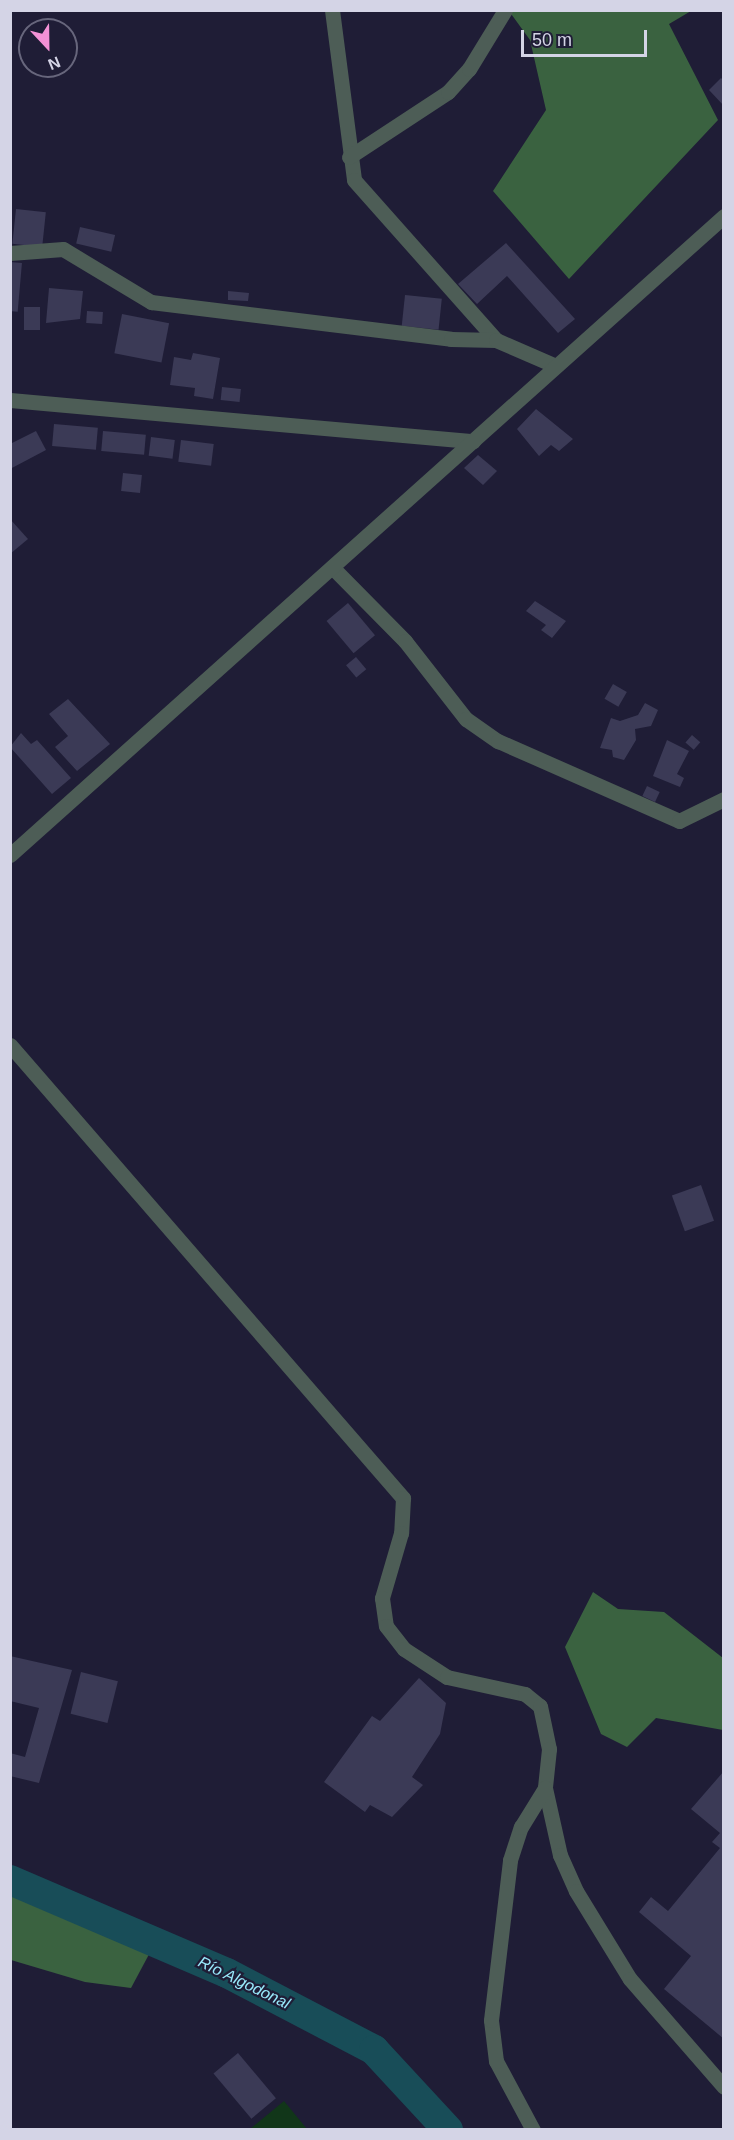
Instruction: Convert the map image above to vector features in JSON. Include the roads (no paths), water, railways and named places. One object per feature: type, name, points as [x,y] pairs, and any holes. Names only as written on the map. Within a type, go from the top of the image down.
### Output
[{"type":"street","points":[[332,10],[349,157],[354,180],[362,192],[496,340]]},
{"type":"street","points":[[349,157],[448,92],[469,69],[505,10]]},
{"type":"street","points":[[10,855],[723,216]]},
{"type":"street","points":[[10,253],[63,249],[151,302],[451,339],[496,340],[556,366]]},
{"type":"street","points":[[10,400],[473,441]]},
{"type":"street","points":[[333,567],[405,641],[466,719],[498,741],[679,821],[723,800]]},
{"type":"street","points":[[10,1045],[403,1498],[401,1533],[382,1598],[386,1626],[404,1649],[447,1677],[525,1694],[540,1706],[549,1749],[545,1788],[560,1855],[603,1942],[723,2087]]},
{"type":"street","points":[[533,2130],[496,2061],[491,2020],[510,1860],[521,1827],[545,1788]]},
{"type":"waterway","name":"Río Algodonal","points":[[10,1880],[227,1973],[374,2050],[448,2130]]}]
